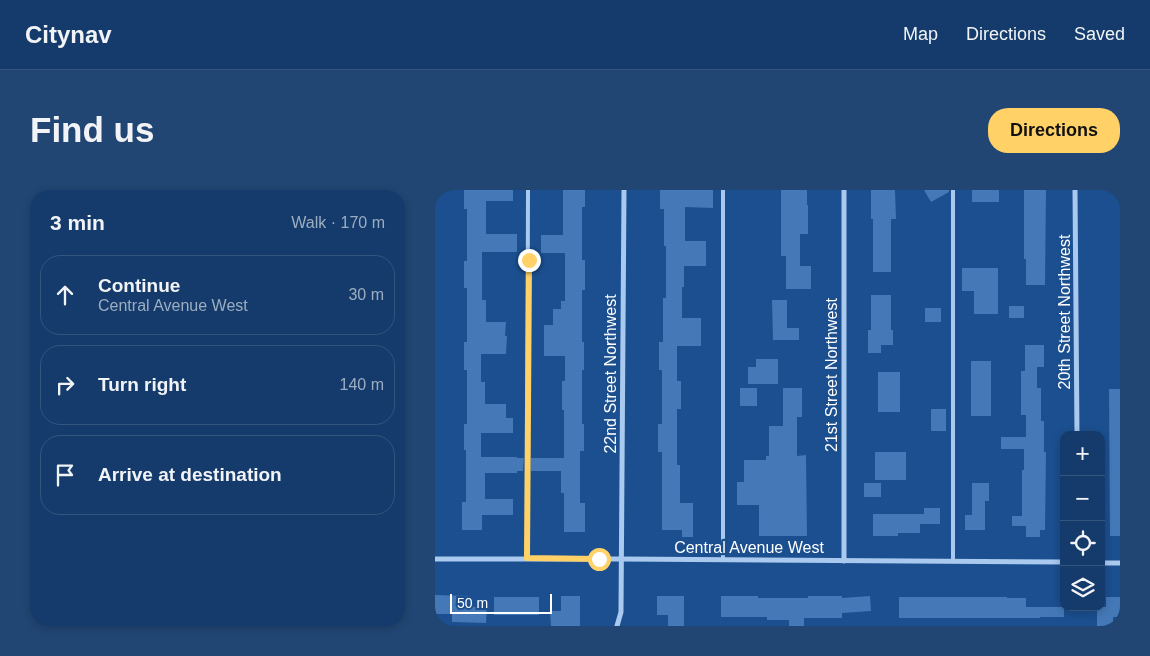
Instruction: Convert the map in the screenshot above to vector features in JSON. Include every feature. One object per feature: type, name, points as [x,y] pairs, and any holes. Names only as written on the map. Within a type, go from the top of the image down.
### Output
[{"type":"street","name":"22nd Street Northwest","points":[[617,626],[621,612],[624,190]]},
{"type":"street","name":"21st Street Northwest","points":[[843,560],[844,190]]},
{"type":"street","name":"20th Street Northwest","points":[[1075,190],[1077,431]]},
{"type":"street","name":"Central Avenue West","points":[[435,559],[1060,562]]},
{"type":"street","points":[[1105,563],[1120,563]]},
{"type":"lane","points":[[527,558],[528,190]]},
{"type":"lane","points":[[723,190],[723,560]]},
{"type":"lane","points":[[953,190],[953,561]]},
{"type":"building","points":[[464,190],[513,190],[513,201],[486,201],[486,234],[517,234],[517,252],[482,252],[482,300],[486,300],[486,322],[506,322],[505,336],[507,336],[506,354],[481,354],[481,382],[485,382],[485,404],[506,404],[506,418],[513,418],[513,433],[481,433],[481,457],[524,458],[523,471],[517,471],[517,473],[485,473],[485,499],[513,499],[513,515],[482,515],[482,530],[462,530],[462,502],[466,502],[464,424],[467,424],[467,370],[464,370],[464,342],[467,342],[467,288],[464,288],[464,261],[467,261],[467,209],[464,209]]},
{"type":"building","points":[[563,190],[585,190],[585,207],[582,207],[582,260],[585,260],[585,290],[582,290],[584,370],[582,370],[582,424],[584,424],[584,451],[580,451],[580,503],[585,503],[585,532],[564,532],[564,493],[561,493],[561,471],[531,471],[531,458],[564,458],[562,381],[565,381],[565,356],[544,356],[544,325],[553,325],[553,309],[561,309],[561,301],[565,301],[565,253],[541,253],[541,235],[563,235]]},
{"type":"building","points":[[660,190],[713,190],[713,208],[685,207],[685,241],[706,241],[706,266],[684,266],[684,287],[682,287],[682,318],[701,318],[701,346],[677,346],[677,381],[681,381],[681,409],[677,409],[677,465],[680,465],[680,503],[693,503],[693,537],[682,537],[682,530],[662,530],[662,452],[658,452],[658,424],[662,424],[662,370],[659,370],[659,342],[663,342],[663,298],[666,298],[666,246],[664,246],[664,209],[660,209]]},
{"type":"building","points":[[781,190],[807,190],[808,234],[800,234],[800,266],[811,266],[811,289],[786,289],[786,256],[781,256]]},
{"type":"building","points":[[871,190],[895,190],[896,219],[891,219],[891,272],[873,272]]},
{"type":"building","points":[[924,190],[949,190],[949,192],[931,202]]},
{"type":"building","points":[[972,190],[999,190],[999,202],[972,202]]},
{"type":"building","points":[[1024,190],[1046,190],[1045,285],[1026,285]]},
{"type":"building","points":[[962,268],[998,268],[998,314],[974,314],[974,291],[962,291]]},
{"type":"building","points":[[871,295],[891,295],[893,345],[881,345],[881,353],[868,353],[868,330],[871,330]]},
{"type":"building","points":[[772,300],[787,300],[787,328],[799,328],[799,340],[773,340]]},
{"type":"building","points":[[1009,306],[1024,306],[1024,318],[1009,318]]},
{"type":"building","points":[[925,308],[941,308],[941,322],[925,322]]},
{"type":"building","points":[[1025,345],[1044,345],[1044,367],[1037,367],[1037,388],[1041,388],[1041,421],[1044,421],[1044,452],[1046,452],[1045,530],[1040,530],[1040,537],[1026,537],[1026,526],[1012,526],[1012,516],[1022,516],[1024,449],[1001,449],[1001,437],[1026,437],[1026,415],[1021,415],[1021,371],[1025,371]]},
{"type":"building","points":[[756,359],[778,359],[778,384],[748,384],[748,367],[756,367]]},
{"type":"building","points":[[971,361],[991,361],[991,416],[971,416]]},
{"type":"building","points":[[878,372],[900,372],[900,412],[878,412]]},
{"type":"building","points":[[740,388],[757,388],[757,406],[740,406]]},
{"type":"building","points":[[783,388],[802,388],[802,417],[797,417],[797,456],[806,455],[807,536],[759,536],[759,505],[737,505],[737,482],[744,482],[744,460],[766,460],[766,456],[769,456],[769,426],[783,426]]},
{"type":"building","points":[[1109,389],[1120,389],[1120,536],[1110,536]]},
{"type":"building","points":[[931,409],[946,409],[946,431],[931,431]]},
{"type":"building","points":[[875,452],[906,452],[906,480],[875,480]]},
{"type":"building","points":[[864,483],[881,483],[881,497],[864,497]]},
{"type":"building","points":[[972,483],[989,483],[989,501],[985,501],[985,530],[965,530],[965,515],[972,515]]},
{"type":"building","points":[[924,508],[940,508],[940,524],[920,524],[920,533],[898,533],[898,536],[873,536],[873,514],[924,514]]},
{"type":"building","points":[[435,595],[470,596],[470,607],[487,607],[486,623],[452,622],[452,614],[435,614]]},
{"type":"building","points":[[561,596],[580,596],[580,626],[551,626],[550,611],[561,611]]},
{"type":"building","points":[[657,596],[684,596],[684,626],[668,626],[668,615],[657,615]]},
{"type":"building","points":[[721,596],[808,598],[808,596],[842,596],[842,598],[870,596],[871,611],[842,613],[842,618],[804,618],[804,626],[789,626],[789,620],[767,620],[767,617],[721,617]]},
{"type":"building","points":[[494,597],[539,597],[539,615],[494,615]]},
{"type":"building","points":[[899,597],[1026,598],[1026,607],[1060,607],[1060,611],[1064,611],[1064,617],[899,618]]},
{"type":"building","points":[[1106,597],[1120,597],[1120,617],[1113,617],[1113,626],[1097,626],[1097,611],[1105,611]]},
{"type":"route","points":[[529,260],[527,558],[599,559]]}]
